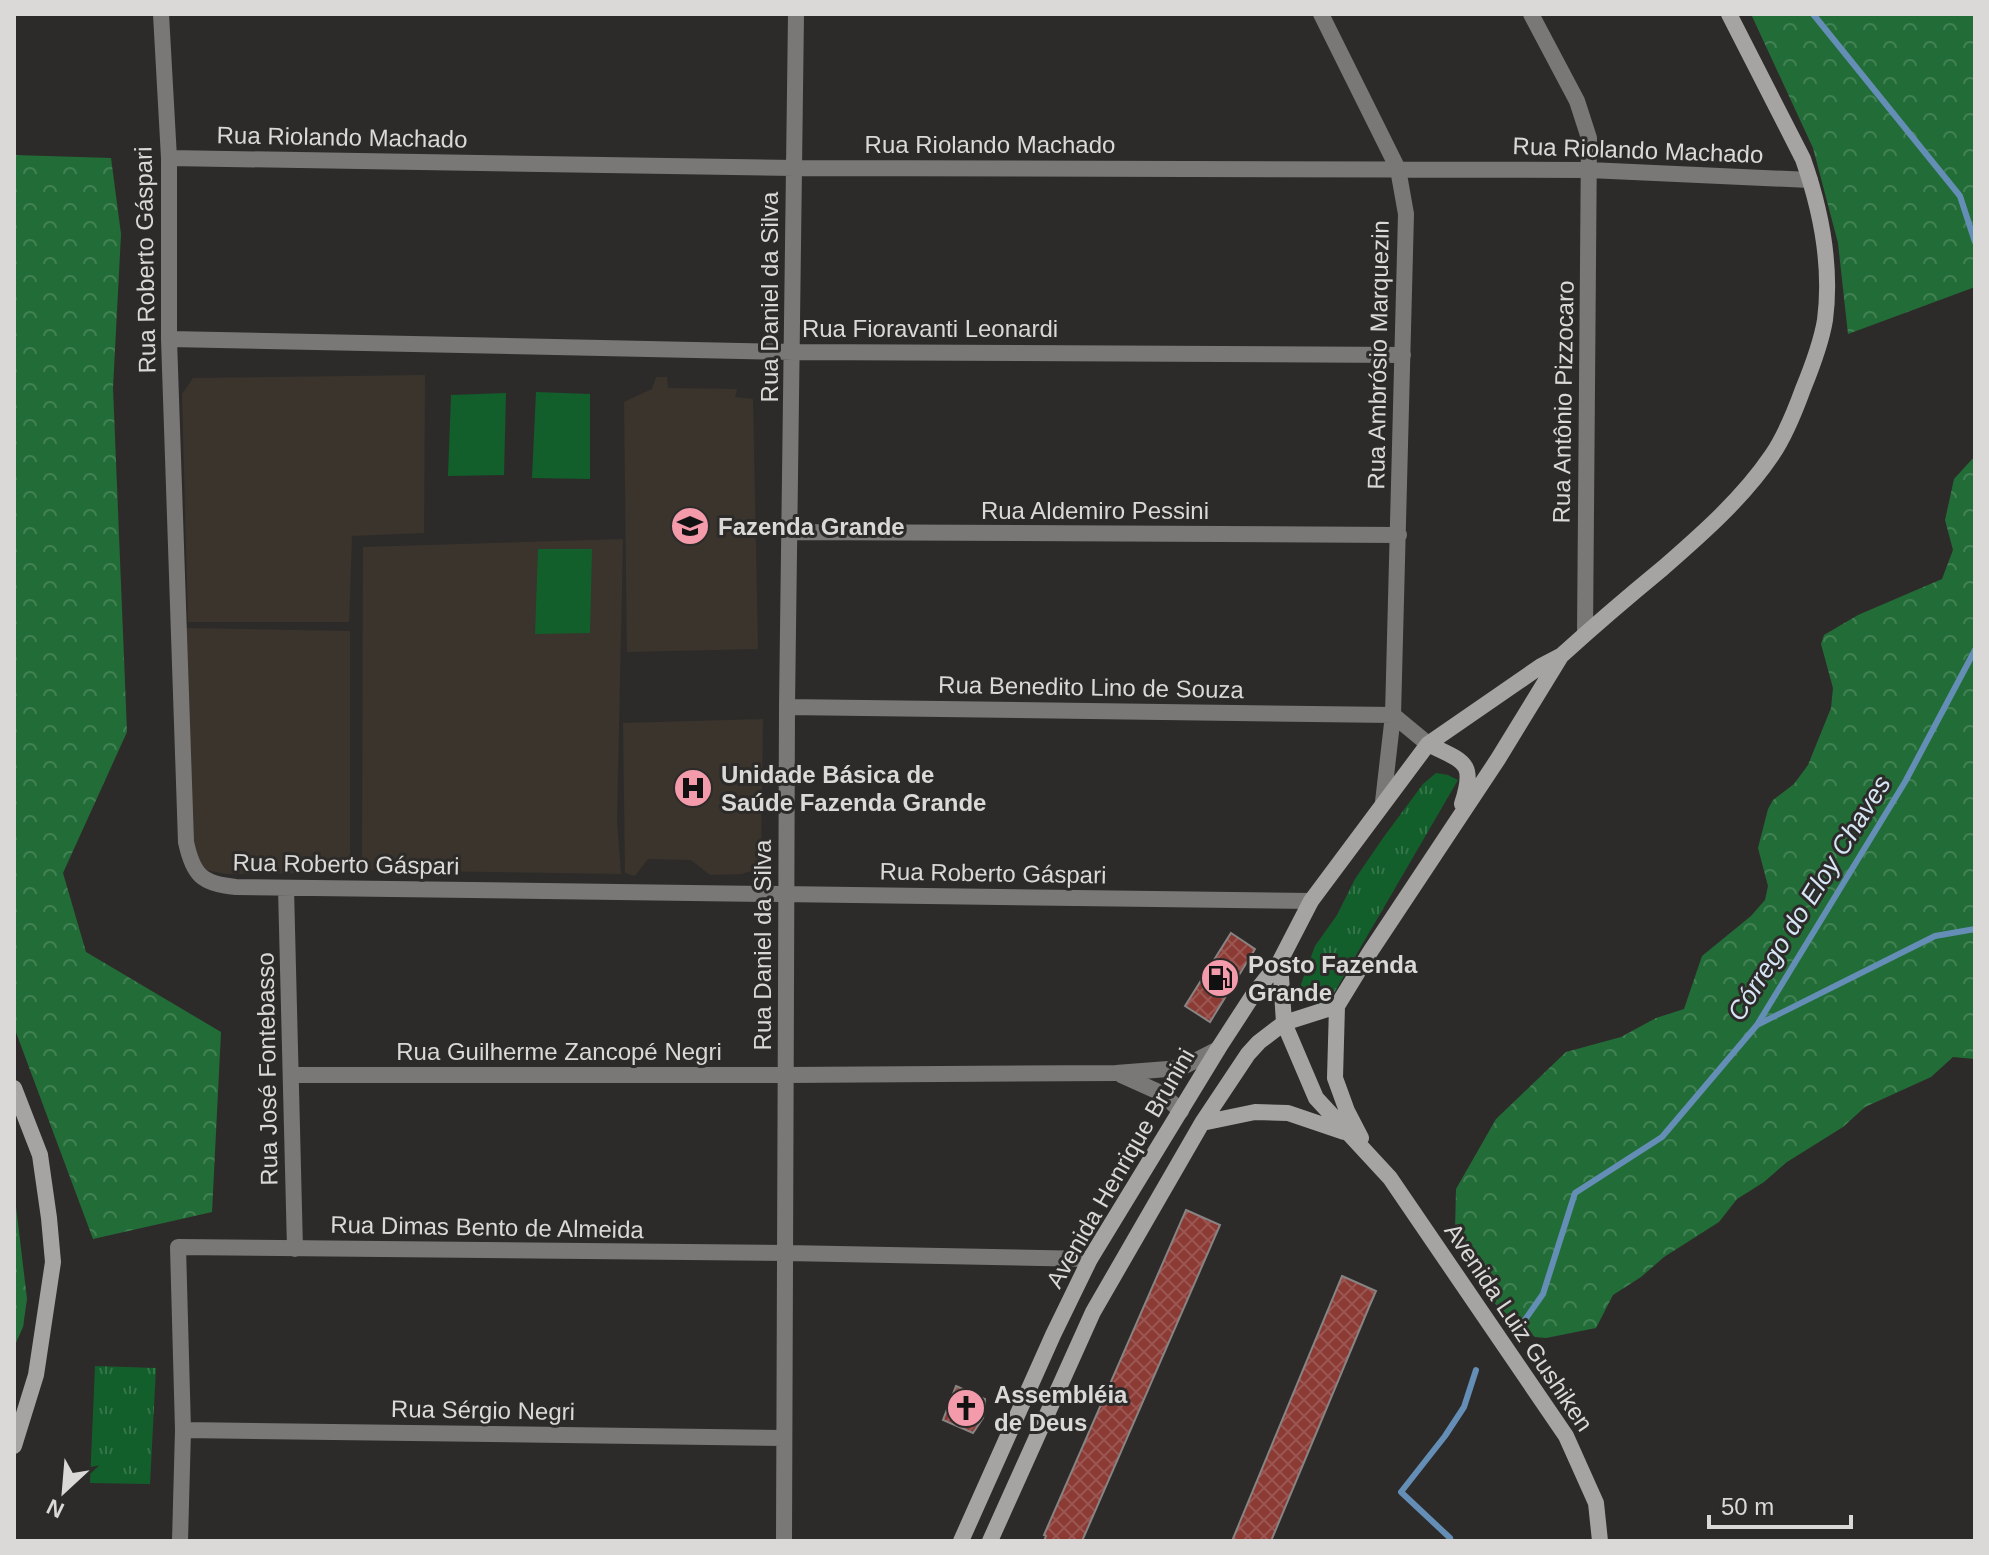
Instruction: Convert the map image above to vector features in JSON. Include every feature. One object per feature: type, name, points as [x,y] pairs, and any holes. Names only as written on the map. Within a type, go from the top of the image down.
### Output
[{"type":"main road","name":"Avenida Henrique Brunini","points":[[961,1541],[1090,1259],[1218,1049],[1253,995],[1280,961],[1311,901],[1383,802],[1428,744],[1541,666],[1562,655],[1704,532],[1742,493],[1773,454],[1797,406],[1818,352],[1828,288],[1824,238],[1803,159],[1729,14]]},
{"type":"main road","name":"Avenida Henrique Brunini","points":[[1337,1006],[1562,655]]},
{"type":"main road","points":[[1428,744],[1458,759],[1468,771],[1468,786],[1457,821]]},
{"type":"main road","points":[[1280,961],[1284,1023],[1337,1006]]},
{"type":"main road","name":"Avenida Luiz Gushiken","points":[[1337,1006],[1335,1078],[1347,1111],[1369,1154]]},
{"type":"main road","name":"Avenida Henrique Brunini","points":[[990,1541],[1093,1312],[1202,1123],[1248,1054],[1284,1023]]},
{"type":"main road","name":"Avenida Luiz Gushiken","points":[[1284,1023],[1316,1098],[1390,1178],[1566,1436],[1596,1503],[1600,1541]]},
{"type":"main road","points":[[14,1088],[40,1155],[53,1262],[36,1375],[14,1446]]},
{"type":"main road","points":[[1202,1123],[1255,1112],[1288,1113],[1349,1133]]},
{"type":"street","name":"Rua Roberto Gáspari","points":[[161,14],[169,158],[169,339],[186,842],[190,863],[201,877],[217,885],[286,888],[1311,901]]},
{"type":"street","name":"Rua Daniel da Silva","points":[[784,1541],[787,707],[796,14]]},
{"type":"street","name":"Rua Ambrósio Marquezin","points":[[1321,14],[1398,169],[1406,214],[1393,715],[1383,802]]},
{"type":"street","name":"Rua Antônio Pizzocaro","points":[[1531,14],[1577,101],[1589,138],[1585,634]]},
{"type":"street","name":"Rua Riolando Machado","points":[[169,158],[794,168],[1589,170],[1810,180]]},
{"type":"street","name":"Rua Fioravanti Leonardi","points":[[169,339],[793,352],[1403,355]]},
{"type":"street","name":"Rua Aldemiro Pessini","points":[[791,532],[1399,535]]},
{"type":"street","name":"Rua Benedito Lino de Souza","points":[[787,707],[1393,715]]},
{"type":"street","points":[[1393,715],[1428,744]]},
{"type":"street","name":"Rua José Fontebasso","points":[[286,888],[295,1249]]},
{"type":"street","name":"Rua Guilherme Zancopé Negri","points":[[291,1075],[1116,1073],[1181,1068],[1218,1049]]},
{"type":"street","name":"Rua Guilherme Zancopé Negri","points":[[1116,1073],[1161,1093],[1181,1111]]},
{"type":"street","name":"Rua Dimas Bento de Almeida","points":[[180,1541],[183,1430],[178,1247],[1090,1259]]},
{"type":"street","name":"Rua Sérgio Negri","points":[[183,1430],[784,1438]]},
{"type":"shaded area","points":[[425,375],[424,533],[352,536],[349,622],[188,622],[182,394],[193,378]]},
{"type":"shaded area","name":"Fazenda Grande","points":[[656,377],[667,377],[668,388],[737,389],[735,397],[753,399],[758,649],[627,652],[624,402],[652,389]]},
{"type":"shaded area","points":[[623,539],[617,821],[621,874],[362,870],[363,547]]},
{"type":"shaded area","points":[[183,628],[350,631],[350,873],[226,874],[201,869],[192,834]]},
{"type":"shaded area","name":"Unidade Básica de Saúde Fazenda Grande","points":[[763,719],[761,852],[755,870],[741,874],[710,875],[691,860],[648,859],[635,876],[625,873],[623,723]]},
{"type":"green space","points":[[1751,14],[1975,14],[1975,287],[1848,334],[1838,243],[1813,148]]},
{"type":"green space","points":[[14,155],[111,158],[121,234],[113,388],[127,732],[63,873],[86,952],[221,1032],[212,1212],[93,1239],[14,1027]]},
{"type":"green space","points":[[536,392],[590,394],[590,479],[532,478]]},
{"type":"green space","points":[[506,393],[504,475],[448,476],[451,395]]},
{"type":"green space","points":[[1975,456],[1975,1059],[1953,1057],[1931,1077],[1865,1107],[1843,1127],[1787,1162],[1737,1199],[1719,1222],[1613,1295],[1596,1328],[1546,1338],[1535,1337],[1497,1306],[1462,1257],[1455,1232],[1456,1189],[1496,1119],[1566,1052],[1621,1037],[1656,1018],[1684,1009],[1702,956],[1751,916],[1765,900],[1768,886],[1758,848],[1768,809],[1773,800],[1794,784],[1808,765],[1831,708],[1833,688],[1821,644],[1824,635],[1858,615],[1942,579],[1953,550],[1945,520],[1954,479]]},
{"type":"green space","points":[[538,549],[592,549],[590,633],[535,634]]},
{"type":"green space","points":[[1436,773],[1458,780],[1334,993],[1319,1005],[1308,1002],[1301,995],[1301,984],[1315,946],[1383,838],[1423,784]]},
{"type":"green space","points":[[14,1190],[27,1299],[23,1327],[14,1347]]},
{"type":"green space","points":[[95,1366],[156,1368],[150,1484],[90,1483]]},
{"type":"building","name":"Posto Fazenda Grande","points":[[1231,933],[1255,949],[1210,1022],[1185,1006]]},
{"type":"building","points":[[1186,1210],[1220,1225],[1082,1541],[1044,1541],[1044,1535]]},
{"type":"building","points":[[1342,1276],[1376,1291],[1271,1541],[1232,1541]]},
{"type":"building","name":"Assembléia de Deus","points":[[956,1386],[985,1399],[983,1418],[973,1433],[943,1420]]},
{"type":"waterway","name":"Córrego do Eloy Chaves","points":[[1813,14],[1960,196],[1975,242]]},
{"type":"waterway","name":"Córrego do Eloy Chaves","points":[[1515,1334],[1543,1294],[1575,1193],[1662,1137],[1757,1025],[1905,782],[1975,650]]},
{"type":"waterway","points":[[1757,1025],[1935,936],[1975,929]]},
{"type":"waterway","points":[[1451,1541],[1401,1492],[1464,1407],[1476,1370]]},
{"type":"place","name":"Fazenda Grande","points":[[690,526]]},
{"type":"place","name":"Unidade Básica de Saúde Fazenda Grande","points":[[693,788]]},
{"type":"place","name":"Posto Fazenda Grande","points":[[1220,978]]},
{"type":"place","name":"Assembléia de Deus","points":[[966,1408]]}]
